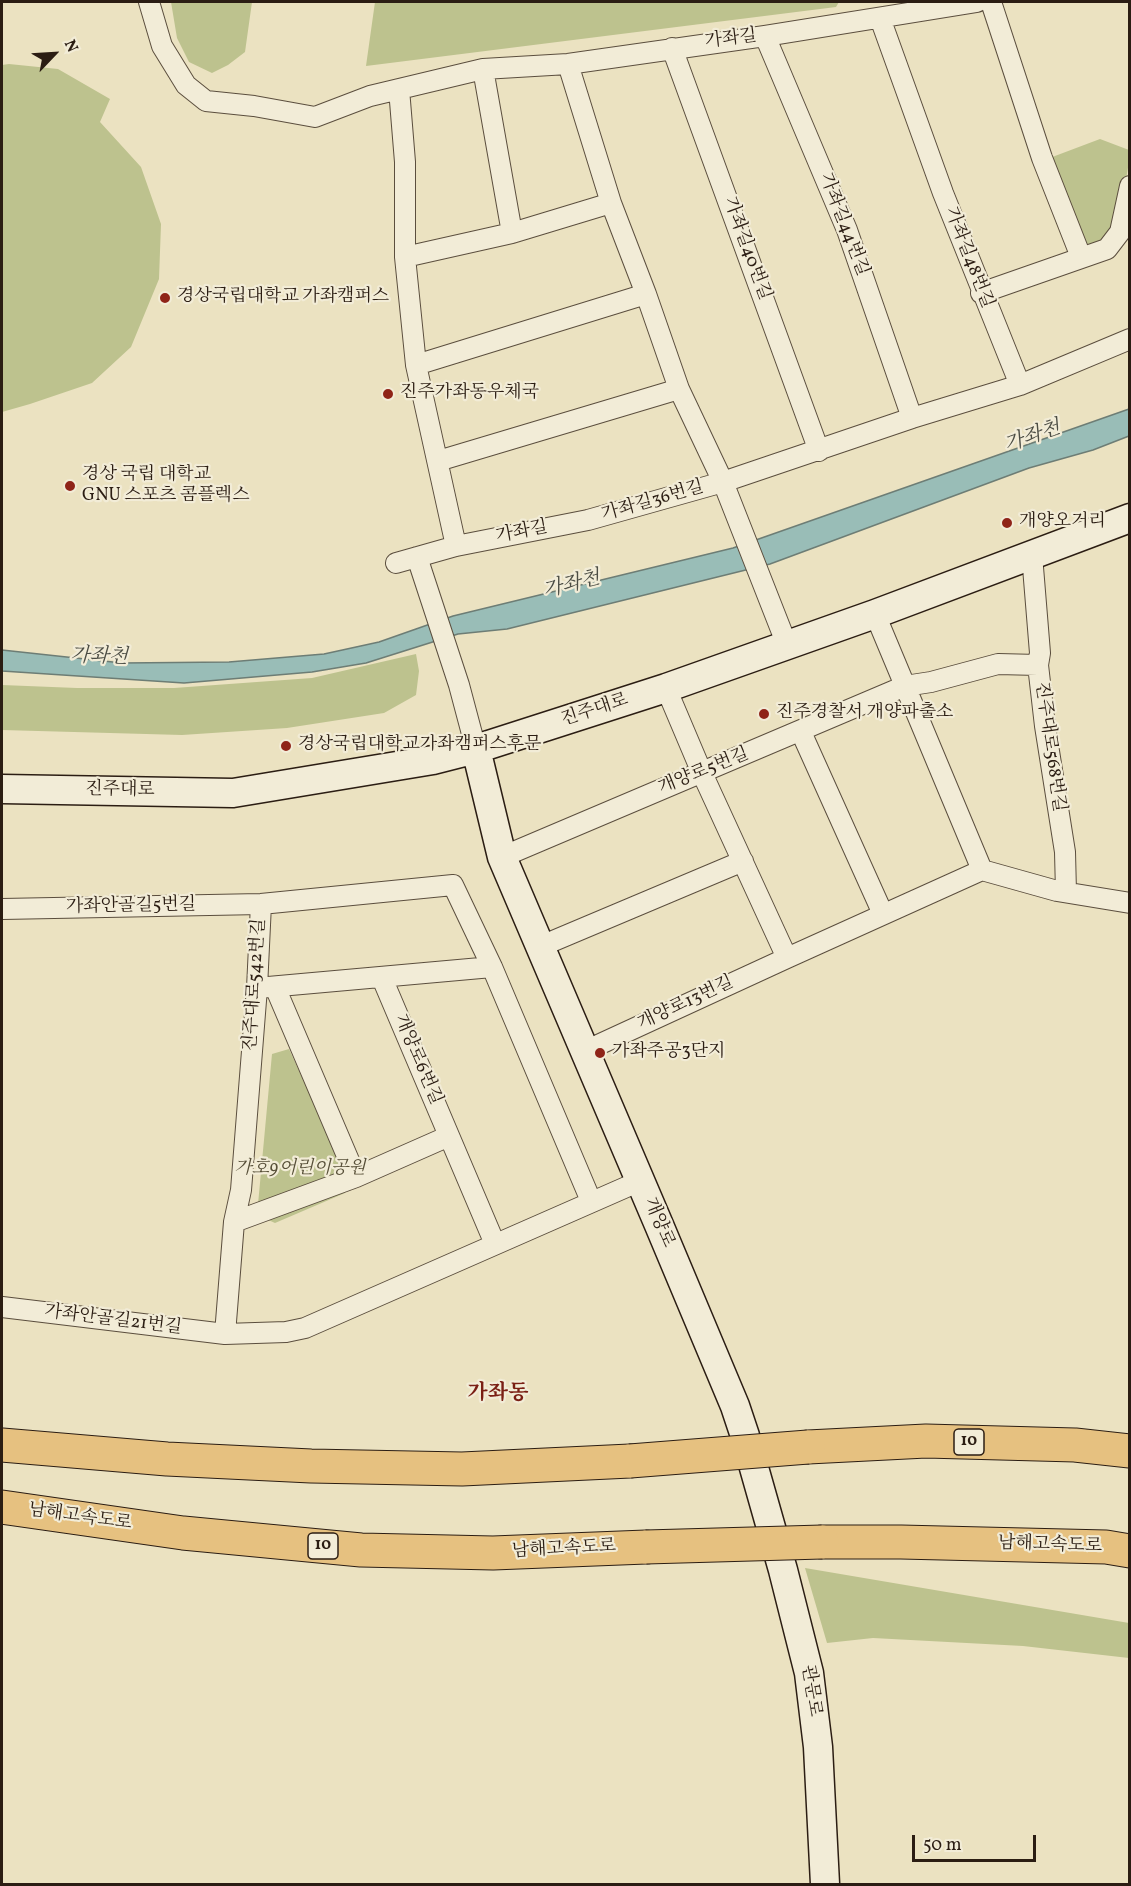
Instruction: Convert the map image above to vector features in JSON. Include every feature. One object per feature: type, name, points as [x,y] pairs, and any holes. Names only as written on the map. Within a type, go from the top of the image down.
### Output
[{"type":"highway","name":"10","points":[[2,1445],[167,1459],[462,1469],[630,1461],[808,1447],[926,1442],[1075,1445],[1130,1451]]},
{"type":"highway","name":"남해고속도로","points":[[2,1507],[183,1533],[360,1550],[493,1553],[822,1542],[902,1542],[1106,1547],[1130,1551]]},
{"type":"street","name":"가좌길","points":[[149,2],[162,46],[186,85],[206,101],[254,106],[315,117],[370,96],[483,69],[568,63],[765,36],[977,2]]},
{"type":"street","points":[[991,2],[1042,158],[1081,257]]},
{"type":"street","name":"가좌길48번길","points":[[880,18],[981,293],[1020,385]]},
{"type":"street","name":"가좌길44번길","points":[[765,36],[847,230],[912,418]]},
{"type":"street","name":"가좌길40번길","points":[[672,48],[819,451]]},
{"type":"street","name":"가좌길36번길","points":[[568,63],[611,203],[680,389],[723,482],[588,520]]},
{"type":"street","points":[[483,69],[512,233]]},
{"type":"street","points":[[399,88],[405,162],[405,257],[416,365],[456,546]]},
{"type":"street","points":[[981,293],[1107,249],[1120,232],[1130,186]]},
{"type":"street","points":[[405,257],[512,233],[611,203]]},
{"type":"street","points":[[416,365],[646,294]]},
{"type":"street","points":[[787,645],[723,482],[912,418],[1020,385],[1130,339]]},
{"type":"street","points":[[438,461],[680,389]]},
{"type":"street","name":"진주대로","points":[[2,789],[233,793],[434,760],[476,749],[666,688],[875,614],[1130,518]]},
{"type":"street","name":"가좌길","points":[[396,563],[456,546],[588,520]]},
{"type":"street","points":[[1032,555],[1040,653],[1038,665]]},
{"type":"street","points":[[417,557],[476,749]]},
{"type":"street","points":[[875,614],[982,870],[1066,892],[1130,903]]},
{"type":"street","name":"진주대로568번길","points":[[905,686],[931,682],[998,664],[1038,665],[1065,852],[1066,892]]},
{"type":"street","name":"개양로5번길","points":[[502,857],[905,686]]},
{"type":"street","points":[[666,688],[702,773],[787,958]]},
{"type":"street","points":[[801,732],[883,914]]},
{"type":"street","name":"개양로","points":[[476,749],[502,857],[735,1406],[764,1503]]},
{"type":"street","points":[[539,947],[743,861]]},
{"type":"street","name":"개양로13번길","points":[[585,1051],[982,870]]},
{"type":"street","name":"진주대로542번길","points":[[225,1334],[234,1222],[241,1190],[266,988],[261,904],[453,885],[492,966]]},
{"type":"street","name":"가좌안골길5번길","points":[[2,909],[261,904]]},
{"type":"street","points":[[266,988],[492,966],[591,1202]]},
{"type":"street","name":"개양로6번길","points":[[382,978],[495,1244]]},
{"type":"street","name":"진주대로542번길","points":[[266,988],[356,1177]]},
{"type":"street","points":[[234,1222],[356,1177],[449,1136]]},
{"type":"street","points":[[225,1334],[286,1332],[305,1328],[640,1181]]},
{"type":"street","name":"가좌안골길21번길","points":[[2,1307],[225,1334]]},
{"type":"street","name":"관문로","points":[[764,1503],[809,1673],[818,1747],[825,1884]]},
{"type":"green space","points":[[171,2],[252,2],[245,52],[228,65],[212,73],[189,62],[177,38]]},
{"type":"green space","points":[[375,2],[839,2],[836,7],[366,66]]},
{"type":"green space","points":[[2,65],[58,69],[110,99],[100,122],[141,167],[161,224],[159,279],[131,347],[92,383],[2,412]]},
{"type":"green space","points":[[1100,139],[1129,150],[1129,162],[1119,219],[1102,246],[1081,249],[1047,159]]},
{"type":"green space","points":[[416,654],[419,671],[416,695],[384,713],[287,728],[182,735],[2,730],[2,685],[174,688],[312,678]]},
{"type":"green space","name":"가호9어린이공원","points":[[289,1049],[348,1177],[345,1193],[275,1223],[257,1215],[272,1054]]},
{"type":"green space","points":[[805,1568],[1129,1623],[1129,1658],[1023,1646],[873,1638],[827,1643]]},
{"type":"water","name":"가좌천","points":[[1129,409],[1129,436],[1093,450],[1029,468],[770,564],[507,629],[458,634],[366,663],[312,672],[184,683],[2,671],[2,650],[122,663],[229,662],[324,654],[379,642],[453,616],[733,548]]},
{"type":"place","name":"경상국립대학교 가좌캠퍼스","points":[[165,298]]},
{"type":"place","name":"진주가좌동우체국","points":[[388,394]]},
{"type":"place","name":"경상 국립 대학교 GNU 스포츠 콤플렉스","points":[[70,486]]},
{"type":"place","name":"개양오거리","points":[[1007,523]]},
{"type":"place","name":"진주경찰서 개양파출소","points":[[764,714]]},
{"type":"place","name":"경상국립대학교가좌캠퍼스후문","points":[[286,746]]},
{"type":"place","name":"가좌주공3단지","points":[[600,1053]]},
{"type":"district","name":"가좌동","points":[[498,1395]]}]
